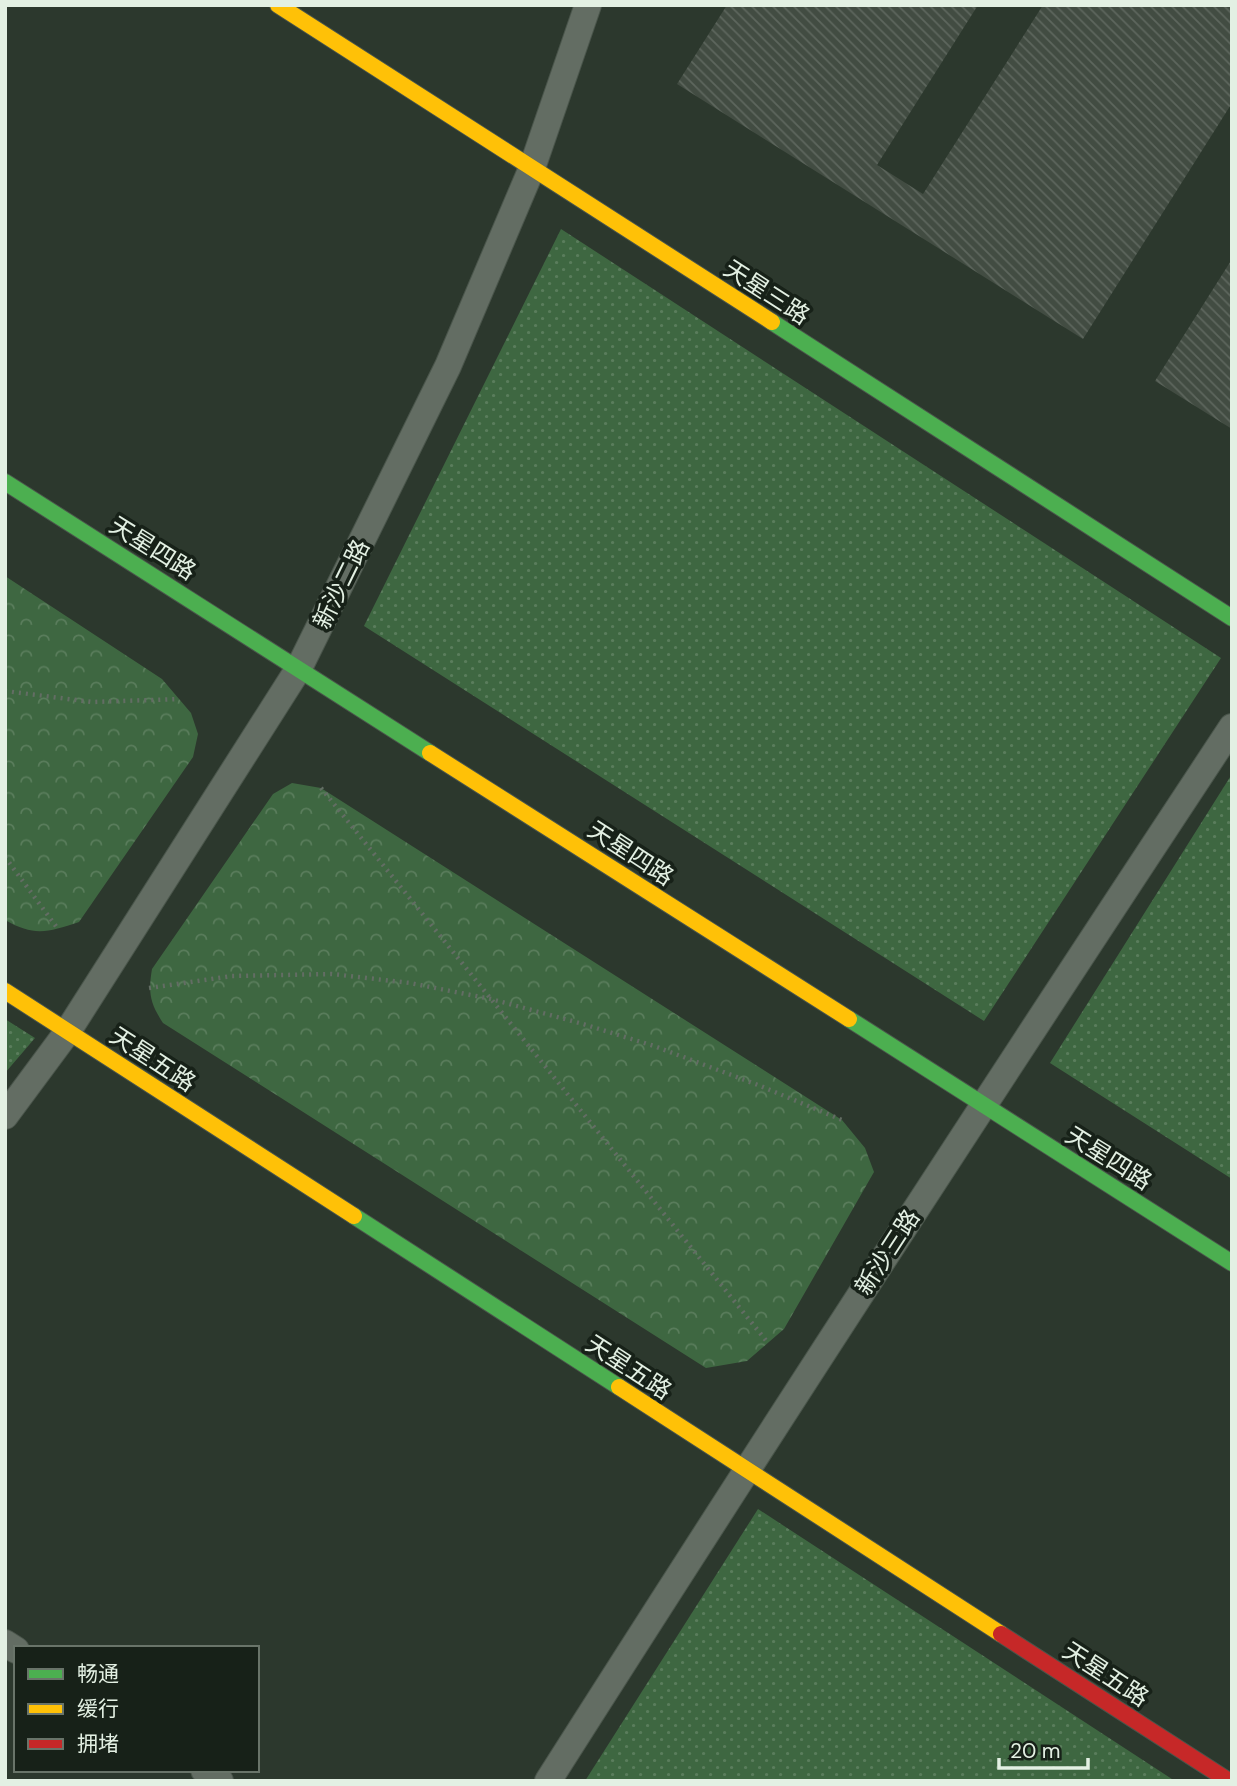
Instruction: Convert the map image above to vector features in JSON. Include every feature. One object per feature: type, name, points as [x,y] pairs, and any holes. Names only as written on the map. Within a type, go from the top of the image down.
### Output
[{"type":"street","name":"天星三路","points":[[278,5],[1232,618]]},
{"type":"street","name":"新沙二路","points":[[5,1116],[68,1031],[299,668],[448,366],[532,168],[588,5]]},
{"type":"street","name":"天星四路","points":[[5,482],[1232,1263]]},
{"type":"street","name":"新沙三路","points":[[548,1781],[746,1469],[1232,727]]},
{"type":"street","name":"天星五路","points":[[5,991],[1229,1781]]},
{"type":"path","points":[[5,691],[92,702],[179,699]]},
{"type":"path","points":[[321,788],[768,1343]]},
{"type":"path","points":[[5,857],[58,929]]},
{"type":"path","points":[[149,988],[232,976],[332,974],[410,983],[491,999],[654,1046],[842,1120]]},
{"type":"green space","points":[[561,229],[1221,658],[984,1021],[364,626]]},
{"type":"green space","points":[[5,576],[162,679],[191,713],[198,734],[193,757],[79,922],[42,931],[25,929],[5,920]]},
{"type":"green space","points":[[1232,774],[1232,1179],[1050,1063]]},
{"type":"green space","points":[[292,783],[321,788],[842,1120],[865,1148],[874,1172],[784,1329],[747,1361],[706,1368],[163,1023],[151,998],[152,969],[273,794]]},
{"type":"green space","points":[[5,1019],[35,1038],[5,1073]]},
{"type":"green space","points":[[758,1509],[1175,1781],[585,1781]]},
{"type":"building","points":[[727,5],[978,5],[877,165],[923,194],[1043,5],[1232,5],[1232,103],[1083,339],[677,84]]},
{"type":"building","points":[[1232,259],[1232,429],[1155,381]]},
{"type":"traffic: fast","points":[[772,322],[1232,618]]},
{"type":"traffic: fast","points":[[5,482],[430,753]]},
{"type":"traffic: fast","points":[[849,1019],[1232,1263]]},
{"type":"traffic: fast","points":[[354,1216],[619,1387]]},
{"type":"traffic: slow","points":[[278,5],[772,322]]},
{"type":"traffic: slow","points":[[430,753],[849,1019]]},
{"type":"traffic: slow","points":[[5,991],[354,1216]]},
{"type":"traffic: slow","points":[[619,1387],[1001,1634]]},
{"type":"traffic: jam","points":[[1001,1634],[1229,1781]]}]
